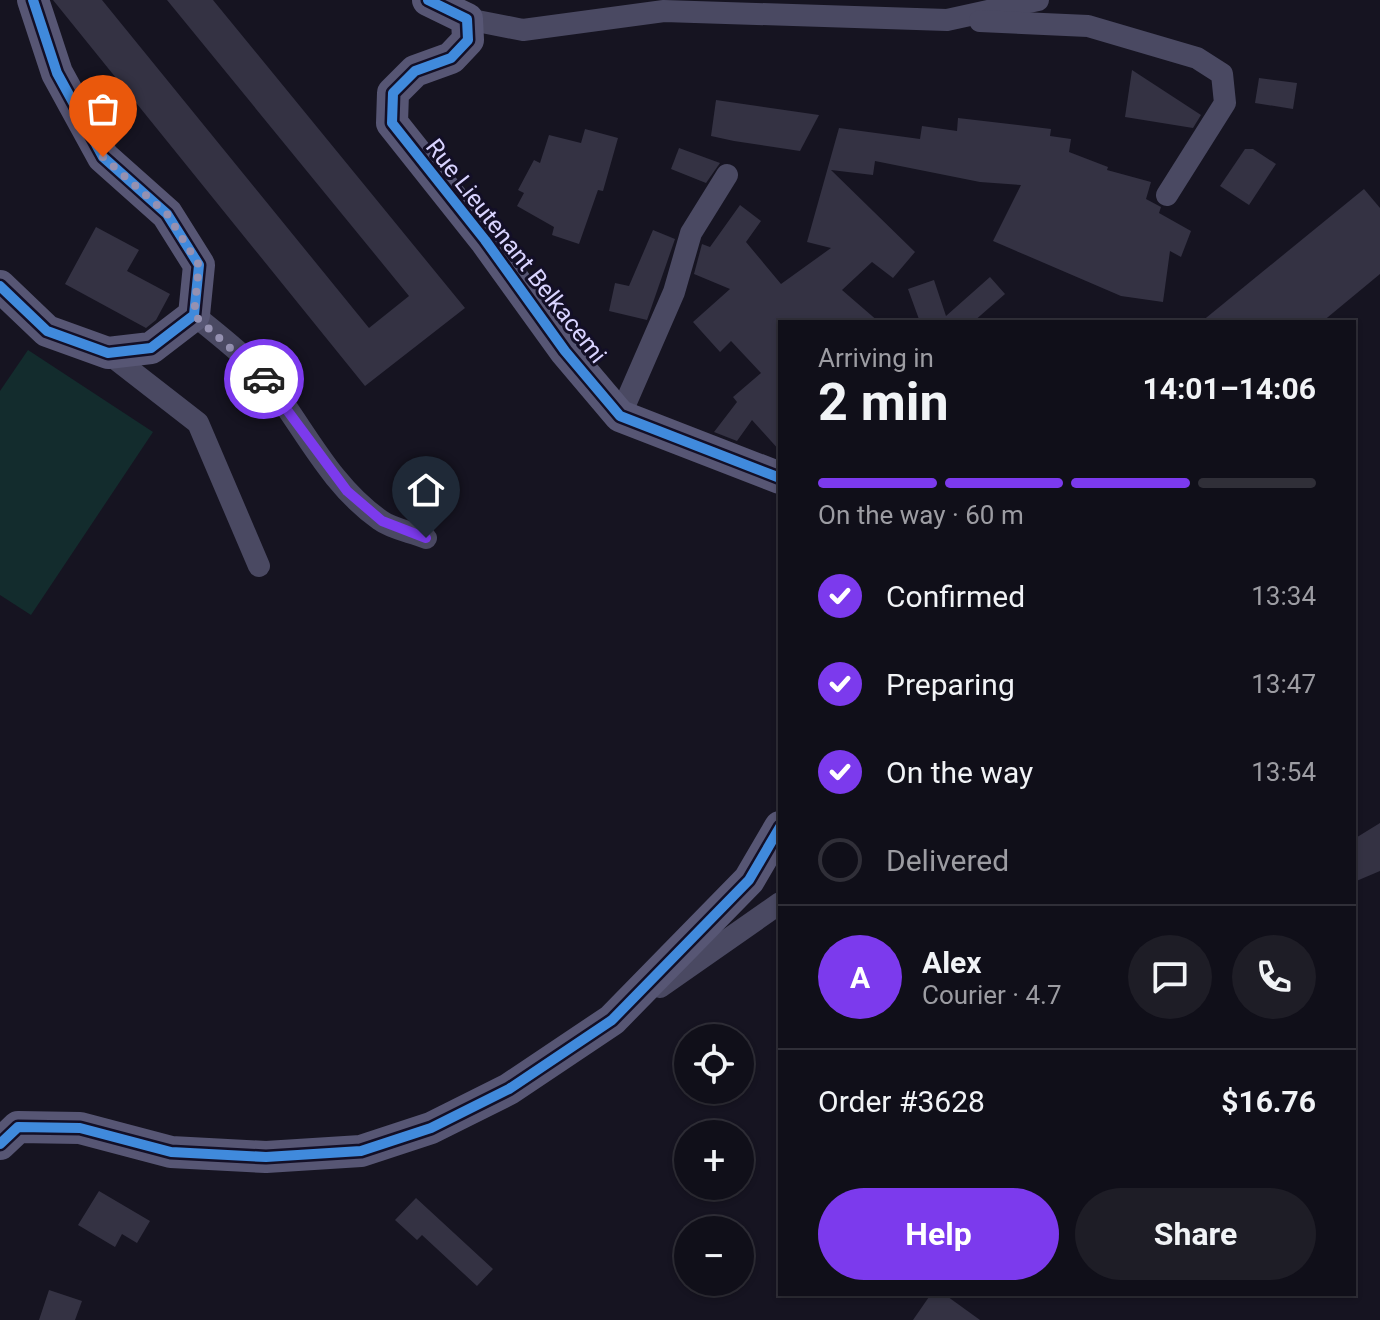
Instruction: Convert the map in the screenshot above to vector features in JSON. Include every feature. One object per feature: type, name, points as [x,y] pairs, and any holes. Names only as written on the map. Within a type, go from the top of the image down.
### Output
[{"type":"street","points":[[33,0],[57,73],[103,157],[167,214],[199,265],[194,315],[151,348],[108,353]]},
{"type":"street","points":[[428,0],[467,19],[523,30],[664,11],[1088,26],[1197,58],[1222,74],[1225,103],[1167,195]]},
{"type":"street","points":[[947,20],[1038,0]]},
{"type":"street","name":"Rue Lieutenant Belkacemi","points":[[467,19],[468,40],[451,58],[415,71],[393,93],[392,123],[485,240],[565,351],[620,416],[778,477]]},
{"type":"street","points":[[620,416],[674,292],[691,233],[727,175]]},
{"type":"street","points":[[0,286],[47,331],[108,353],[198,423],[259,566]]},
{"type":"street","points":[[194,315],[247,359],[274,389],[316,454],[347,491],[382,521],[426,538]]},
{"type":"street","points":[[612,1020],[749,880],[778,830]]},
{"type":"street","points":[[0,1144],[18,1127],[80,1128],[171,1152],[266,1157],[361,1151],[431,1128],[509,1089],[778,904]]},
{"type":"green space","points":[[28,350],[153,432],[31,615],[0,595],[0,391]]},
{"type":"building","points":[[53,0],[102,0],[369,328],[409,296],[167,0],[213,0],[465,308],[365,386]]},
{"type":"building","points":[[1132,70],[1201,115],[1193,128],[1125,117]]},
{"type":"building","points":[[1259,78],[1297,83],[1293,109],[1255,103]]},
{"type":"building","points":[[716,100],[819,115],[800,151],[711,136]]},
{"type":"building","points":[[958,118],[1051,129],[1050,136],[1071,139],[1069,152],[1108,167],[1107,170],[1151,182],[1146,199],[1161,207],[1159,213],[1191,231],[1181,257],[1170,251],[1163,302],[1121,296],[993,241],[1021,185],[980,182],[875,161],[873,175],[831,170],[915,252],[893,278],[872,262],[842,290],[877,320],[778,320],[778,449],[752,420],[737,441],[714,432],[737,402],[733,397],[761,373],[731,341],[720,352],[693,322],[730,289],[694,274],[702,244],[710,247],[740,205],[761,221],[746,242],[781,284],[831,248],[807,242],[839,128],[920,139],[922,126],[957,131]]},
{"type":"building","points":[[585,129],[618,138],[603,191],[598,190],[579,244],[552,235],[554,227],[517,206],[524,193],[518,190],[534,160],[540,163],[549,135],[581,143]]},
{"type":"building","points":[[679,148],[720,163],[706,183],[671,169]]},
{"type":"building","points":[[1245,149],[1253,149],[1276,164],[1249,205],[1220,186]]},
{"type":"building","points":[[1364,189],[1380,208],[1380,274],[1324,320],[1203,320]]},
{"type":"building","points":[[96,227],[139,250],[127,271],[170,294],[156,320],[146,328],[65,284]]},
{"type":"building","points":[[653,230],[675,239],[647,320],[609,311],[615,283],[629,286]]},
{"type":"building","points":[[990,277],[1005,294],[975,320],[919,320],[908,289],[934,280],[946,316]]},
{"type":"building","points":[[1380,823],[1380,871],[1356,881],[1356,838]]},
{"type":"building","points":[[99,1191],[150,1221],[137,1243],[122,1234],[115,1247],[78,1225]]},
{"type":"building","points":[[416,1198],[493,1269],[477,1286],[422,1235],[417,1240],[395,1220]]},
{"type":"building","points":[[49,1290],[82,1301],[75,1320],[39,1320]]},
{"type":"building","points":[[930,1296],[947,1296],[980,1320],[913,1320]]},
{"type":"cycle path","points":[[0,286],[47,331],[108,353],[151,348],[194,315],[199,265],[167,214],[103,157],[57,73],[33,0]]},
{"type":"cycle path","points":[[428,0],[467,19],[468,40],[451,58],[415,71],[393,93],[392,123],[485,240],[565,351],[620,416],[778,477]]},
{"type":"cycle path","points":[[0,1144],[18,1127],[80,1128],[171,1152],[266,1157],[361,1151],[431,1128],[509,1089],[612,1020],[749,880],[778,830]]},
{"type":"way so far","points":[[103,157],[167,214],[199,265],[194,315],[247,359],[264,379]]},
{"type":"route","points":[[264,379],[274,389],[316,454],[347,491],[382,521],[426,538]]}]
